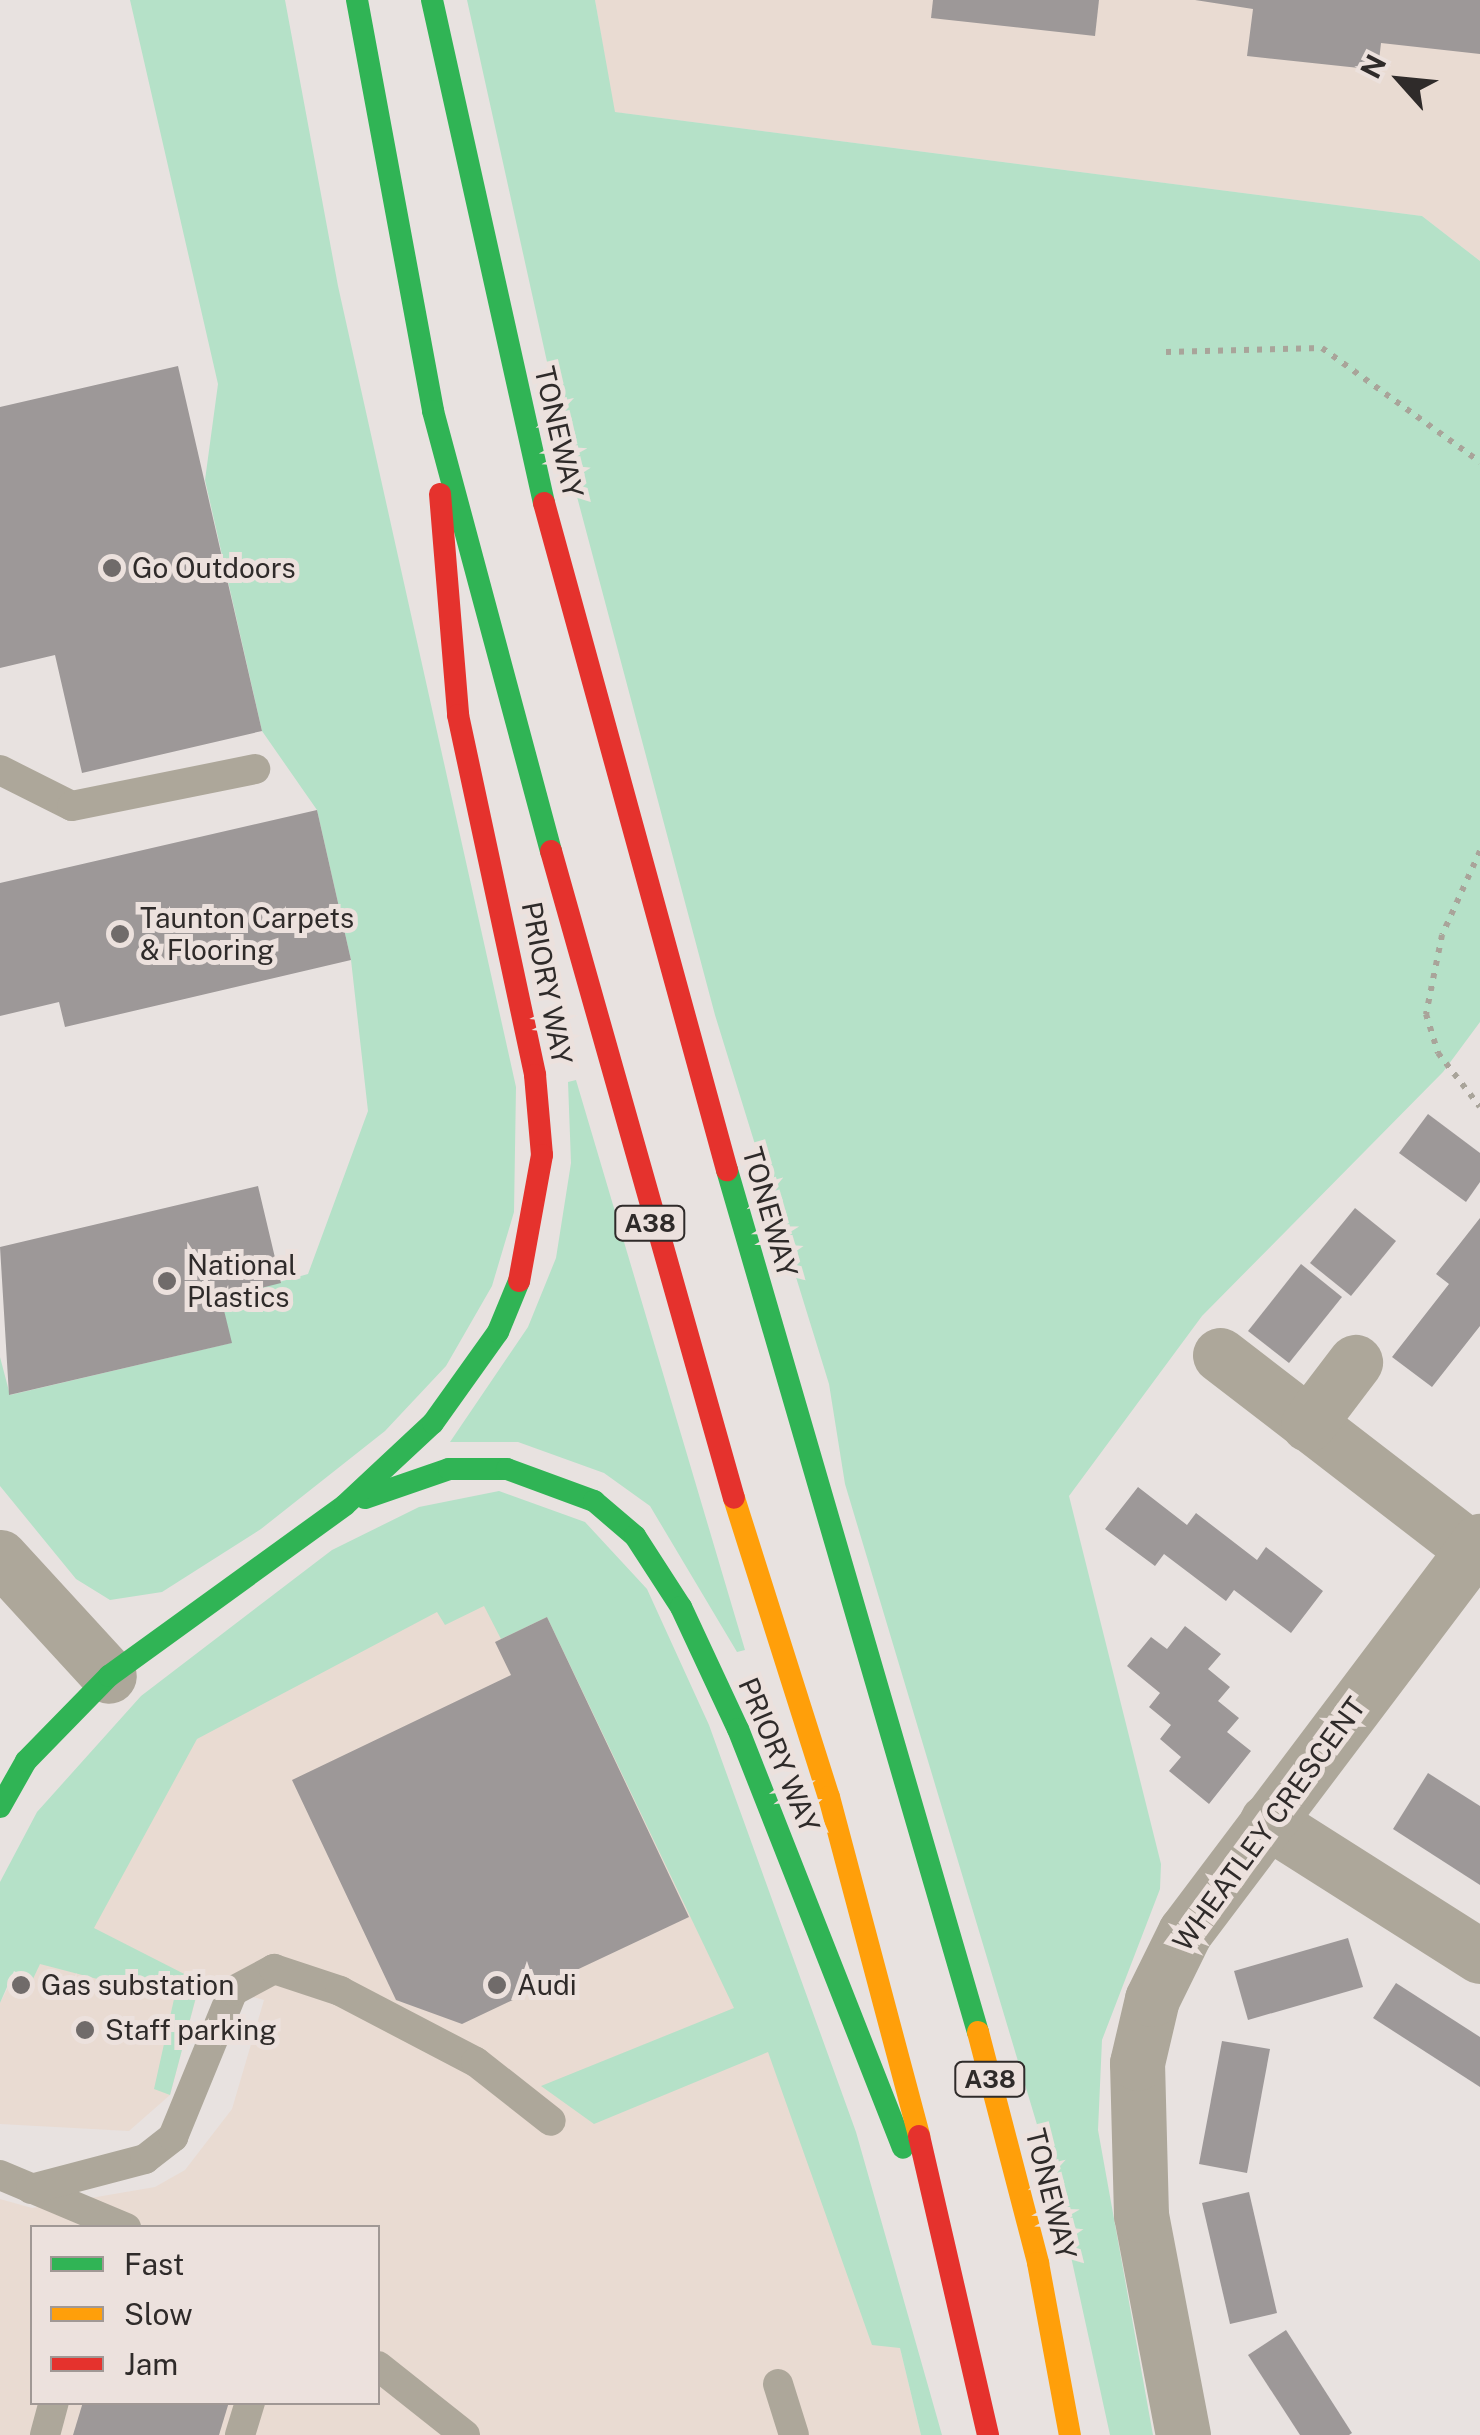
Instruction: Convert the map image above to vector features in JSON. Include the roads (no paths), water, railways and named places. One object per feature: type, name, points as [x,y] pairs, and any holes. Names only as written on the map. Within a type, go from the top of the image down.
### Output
[{"type":"main road","name":"A38","points":[[356,0],[434,411],[668,1291],[829,1797],[963,2300],[988,2435]]},
{"type":"main road","name":"TONEWAY","points":[[432,0],[540,484],[742,1227],[964,1979],[1038,2263],[1070,2435]]},
{"type":"main road","name":"PRIORY WAY","points":[[0,1807],[26,1762],[109,1676],[345,1504],[433,1423],[498,1332],[527,1263],[542,1154],[525,999],[458,714],[434,411]]},
{"type":"main road","name":"PRIORY WAY","points":[[345,1504],[449,1469],[507,1469],[594,1501],[635,1536],[681,1607],[738,1729],[963,2300]]},
{"type":"street","points":[[1220,1355],[1476,1545]]},
{"type":"street","points":[[1308,1424],[1355,1362]]},
{"type":"street","name":"WHEATLEY CRESCENT","points":[[1184,2435],[1141,2215],[1137,2064],[1152,1999],[1185,1932],[1476,1545]]},
{"type":"street","points":[[0,1558],[109,1676]]},
{"type":"street","points":[[1267,1822],[1480,1956]]},
{"type":"lane","points":[[0,770],[72,806],[255,768]]},
{"type":"lane","points":[[0,1742],[26,1762]]},
{"type":"lane","points":[[31,2189],[145,2159],[173,2137],[233,1991],[274,1969],[340,1992],[476,2062],[552,2121]]},
{"type":"lane","points":[[0,2175],[110,2223]]},
{"type":"lane","points":[[380,2369],[464,2435]]},
{"type":"lane","points":[[778,2384],[794,2435]]},
{"type":"lane","points":[[45,2435],[53,2405]]},
{"type":"place","name":"Go Outdoors","points":[[112,568]]},
{"type":"place","name":"Taunton Carpets & Flooring","points":[[120,934]]},
{"type":"place","name":"National Plastics","points":[[167,1281]]},
{"type":"place","name":"Gas substation","points":[[21,1985]]},
{"type":"place","name":"Audi","points":[[497,1985]]},
{"type":"place","name":"Staff parking","points":[[85,2030]]}]
